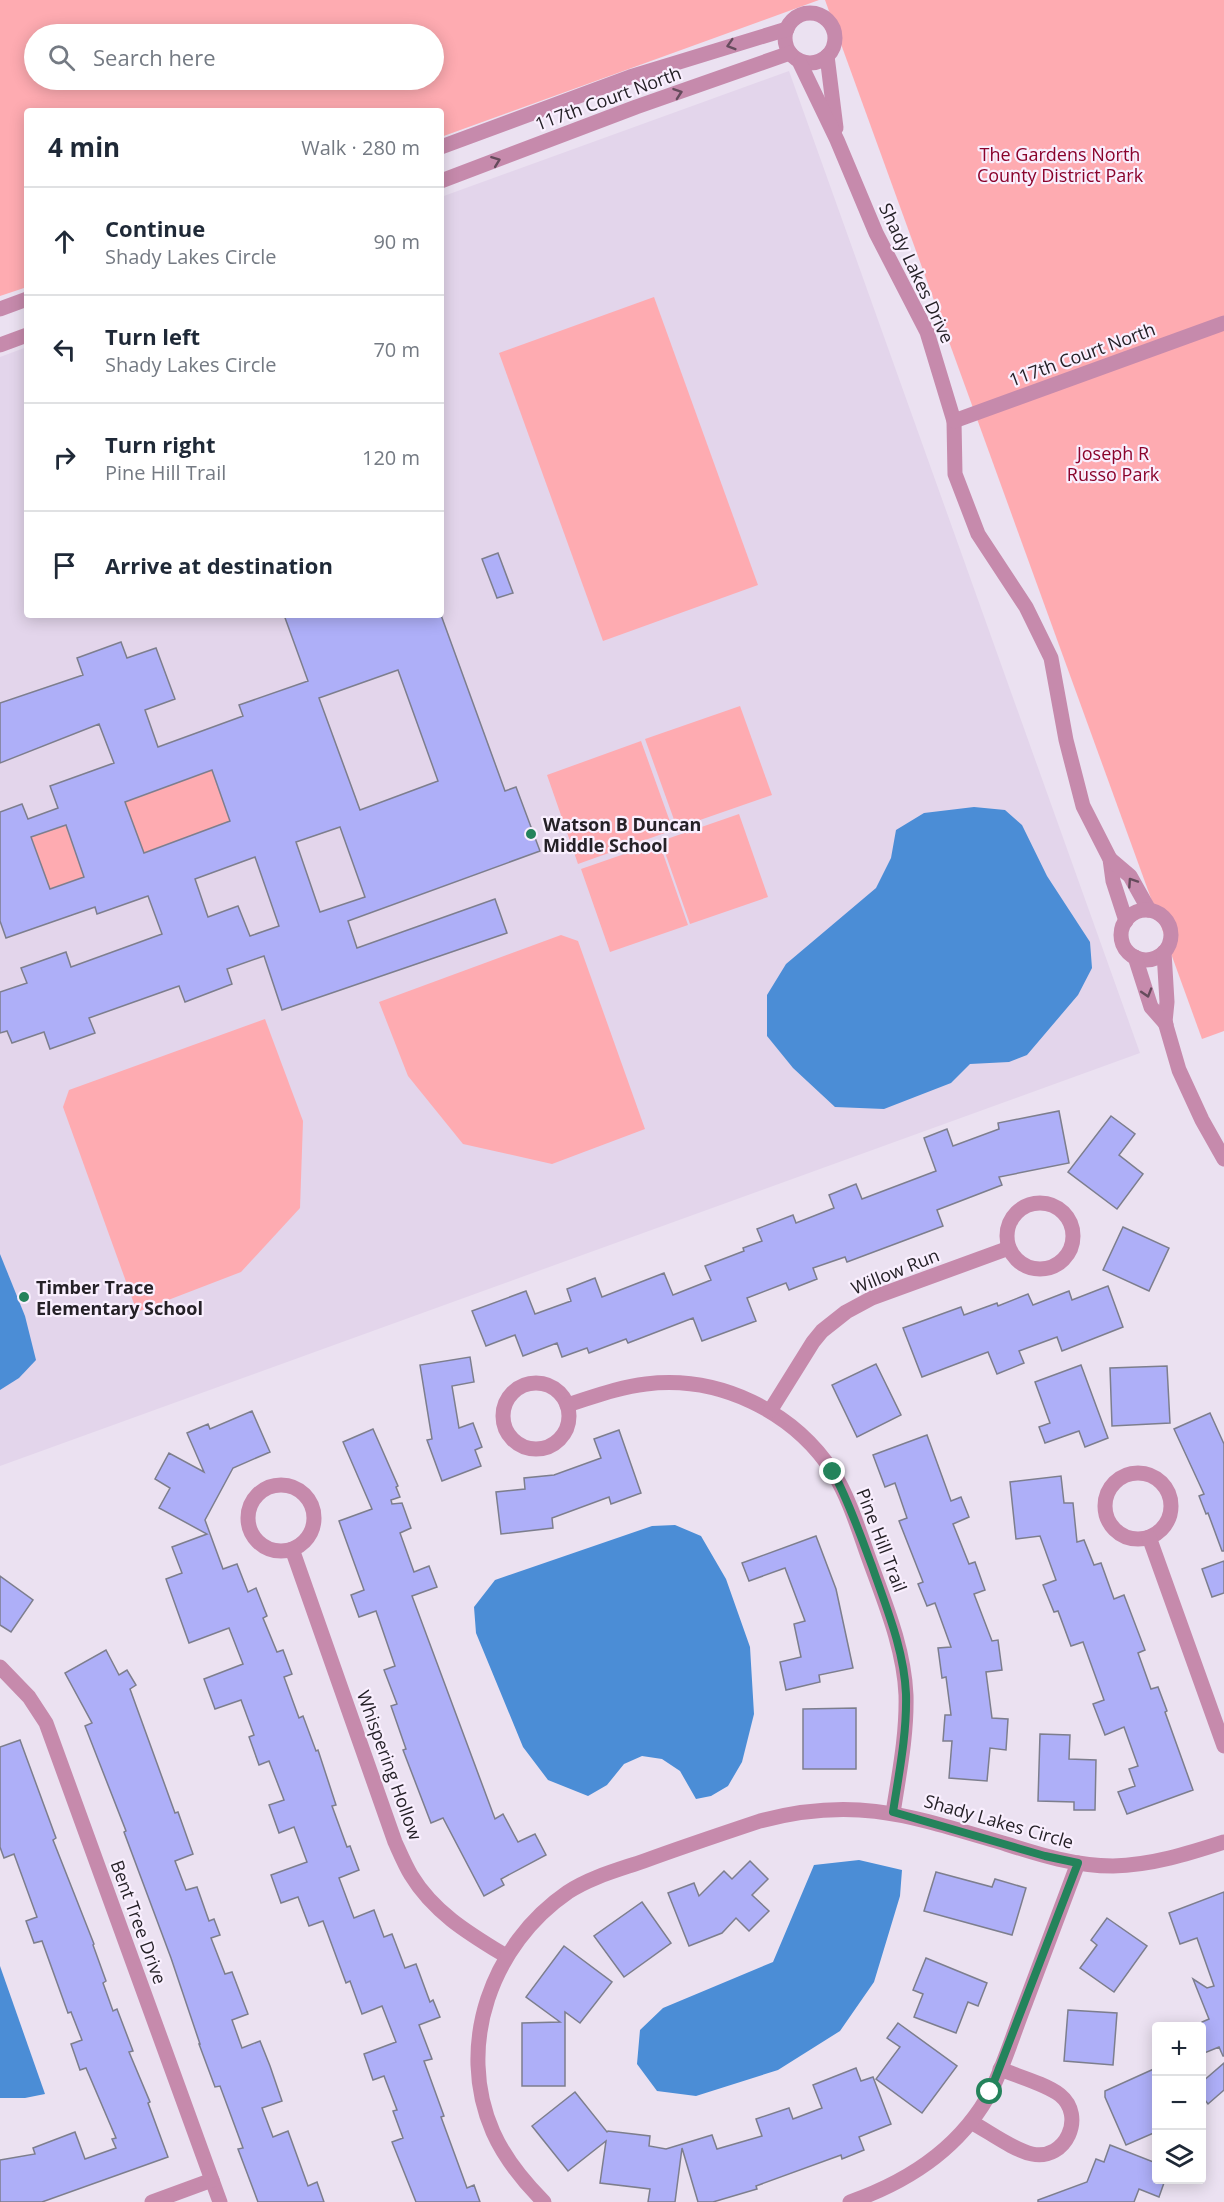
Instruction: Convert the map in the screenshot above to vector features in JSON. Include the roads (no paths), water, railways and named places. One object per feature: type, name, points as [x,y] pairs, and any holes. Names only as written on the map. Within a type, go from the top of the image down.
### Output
[{"type":"street","points":[[806,13],[823,17],[833,27],[833,48],[828,56],[818,62],[794,57],[785,39],[787,29],[797,17],[806,13]]},
{"type":"street","name":"117th Court North","points":[[444,146],[630,77],[787,29]]},
{"type":"street","name":"Shady Lakes Drive","points":[[828,56],[837,140]]},
{"type":"street","name":"Shady Lakes Drive","points":[[794,57],[837,140],[876,233],[927,332],[954,421],[955,474],[978,534],[1026,607],[1051,658],[1066,740],[1083,806],[1110,859],[1113,881],[1126,921]]},
{"type":"street","name":"117th Court North","points":[[444,181],[636,107],[794,57]]},
{"type":"street","points":[[0,309],[24,300]]},
{"type":"street","name":"117th Court North","points":[[954,421],[1224,323]]},
{"type":"street","points":[[0,345],[24,336]]},
{"type":"street","name":"Shady Lakes Drive","points":[[1110,859],[1130,876],[1149,910]]},
{"type":"street","points":[[1149,910],[1161,914],[1170,926],[1170,942],[1164,952],[1151,959],[1136,957],[1125,948],[1121,934],[1126,921],[1136,912],[1149,910]]},
{"type":"street","points":[[1164,952],[1166,1024],[1179,1070],[1202,1120],[1224,1159]]},
{"type":"street","points":[[1136,957],[1151,1007],[1166,1024]]},
{"type":"street","points":[[1042,1203],[1053,1206],[1062,1211],[1070,1220],[1073,1231],[1072,1247],[1066,1258],[1057,1265],[1035,1270],[1024,1266],[1012,1255],[1009,1248],[1006,1232],[1012,1218],[1030,1204],[1042,1203]]},
{"type":"street","name":"Willow Run","points":[[770,1411],[813,1342],[846,1312],[872,1298],[1009,1248]]},
{"type":"street","points":[[538,1382],[549,1385],[558,1390],[567,1405],[568,1426],[562,1437],[542,1449],[520,1446],[508,1434],[503,1423],[502,1412],[508,1398],[516,1389],[526,1384],[538,1382]]},
{"type":"street","name":"Pine Hill Trail","points":[[567,1405],[618,1389],[647,1384],[676,1383],[720,1389],[770,1411],[794,1428],[816,1449],[833,1472],[847,1498],[894,1628],[903,1667],[906,1694],[905,1734],[893,1812]]},
{"type":"street","points":[[1128,1474],[1151,1475],[1160,1480],[1171,1500],[1170,1516],[1164,1527],[1149,1537],[1132,1539],[1122,1535],[1110,1524],[1105,1514],[1104,1502],[1110,1487],[1118,1479],[1128,1474]]},
{"type":"street","points":[[271,1486],[294,1487],[310,1501],[314,1512],[313,1528],[306,1539],[292,1549],[275,1551],[264,1547],[252,1536],[248,1526],[247,1514],[253,1499],[261,1491],[271,1486]]},
{"type":"street","points":[[1149,1537],[1224,1746]]},
{"type":"street","name":"Whispering Hollow","points":[[292,1549],[395,1842],[410,1874],[436,1907],[460,1928],[506,1956]]},
{"type":"street","name":"Bent Tree Drive","points":[[0,1667],[29,1697],[46,1723],[220,2202]]},
{"type":"street","name":"Shady Lakes Circle","points":[[544,2202],[524,2183],[507,2159],[488,2119],[478,2069],[479,2039],[484,2010],[493,1982],[506,1956],[525,1929],[546,1908],[570,1891],[596,1877],[760,1821],[786,1814],[826,1809],[852,1808],[893,1812],[1045,1856],[1078,1863],[1000,2069],[990,2092],[970,2122],[930,2163],[903,2180],[850,2202]]},
{"type":"street","points":[[1078,1863],[1112,1866],[1145,1864],[1178,1858],[1224,1842]]},
{"type":"street","points":[[970,2122],[1034,2155],[1056,2150],[1065,2143],[1071,2132],[1072,2116],[1061,2096],[1000,2069]]},
{"type":"street","points":[[152,2202],[212,2180]]},
{"type":"water","points":[[974,807],[1005,810],[1022,825],[1047,876],[1090,942],[1092,968],[1078,995],[1027,1055],[1009,1062],[970,1064],[951,1083],[884,1109],[835,1107],[793,1068],[767,1036],[767,995],[786,964],[876,888],[891,858],[896,830],[924,813]]},
{"type":"water","points":[[0,1254],[25,1316],[36,1360],[19,1378],[0,1390]]},
{"type":"water","points":[[675,1525],[701,1536],[726,1579],[750,1647],[754,1714],[742,1762],[728,1786],[711,1796],[696,1799],[680,1771],[662,1759],[642,1756],[624,1764],[607,1785],[588,1796],[548,1780],[523,1747],[476,1633],[474,1607],[495,1580],[652,1526]]},
{"type":"water","points":[[859,1860],[902,1870],[900,1896],[874,1982],[840,2031],[778,2070],[696,2096],[657,2091],[637,2064],[640,2030],[663,2008],[773,1962],[814,1865]]},
{"type":"water","points":[[0,1966],[45,2094],[25,2098],[0,2098]]},
{"type":"place","name":"Watson B Duncan Middle School","points":[[531,834]]},
{"type":"place","name":"Timber Trace Elementary School","points":[[24,1297]]},
{"type":"park label","name":"The Gardens North County District Park","points":[[1060,164]]},
{"type":"park label","name":"Joseph R Russo Park","points":[[1113,463]]}]
